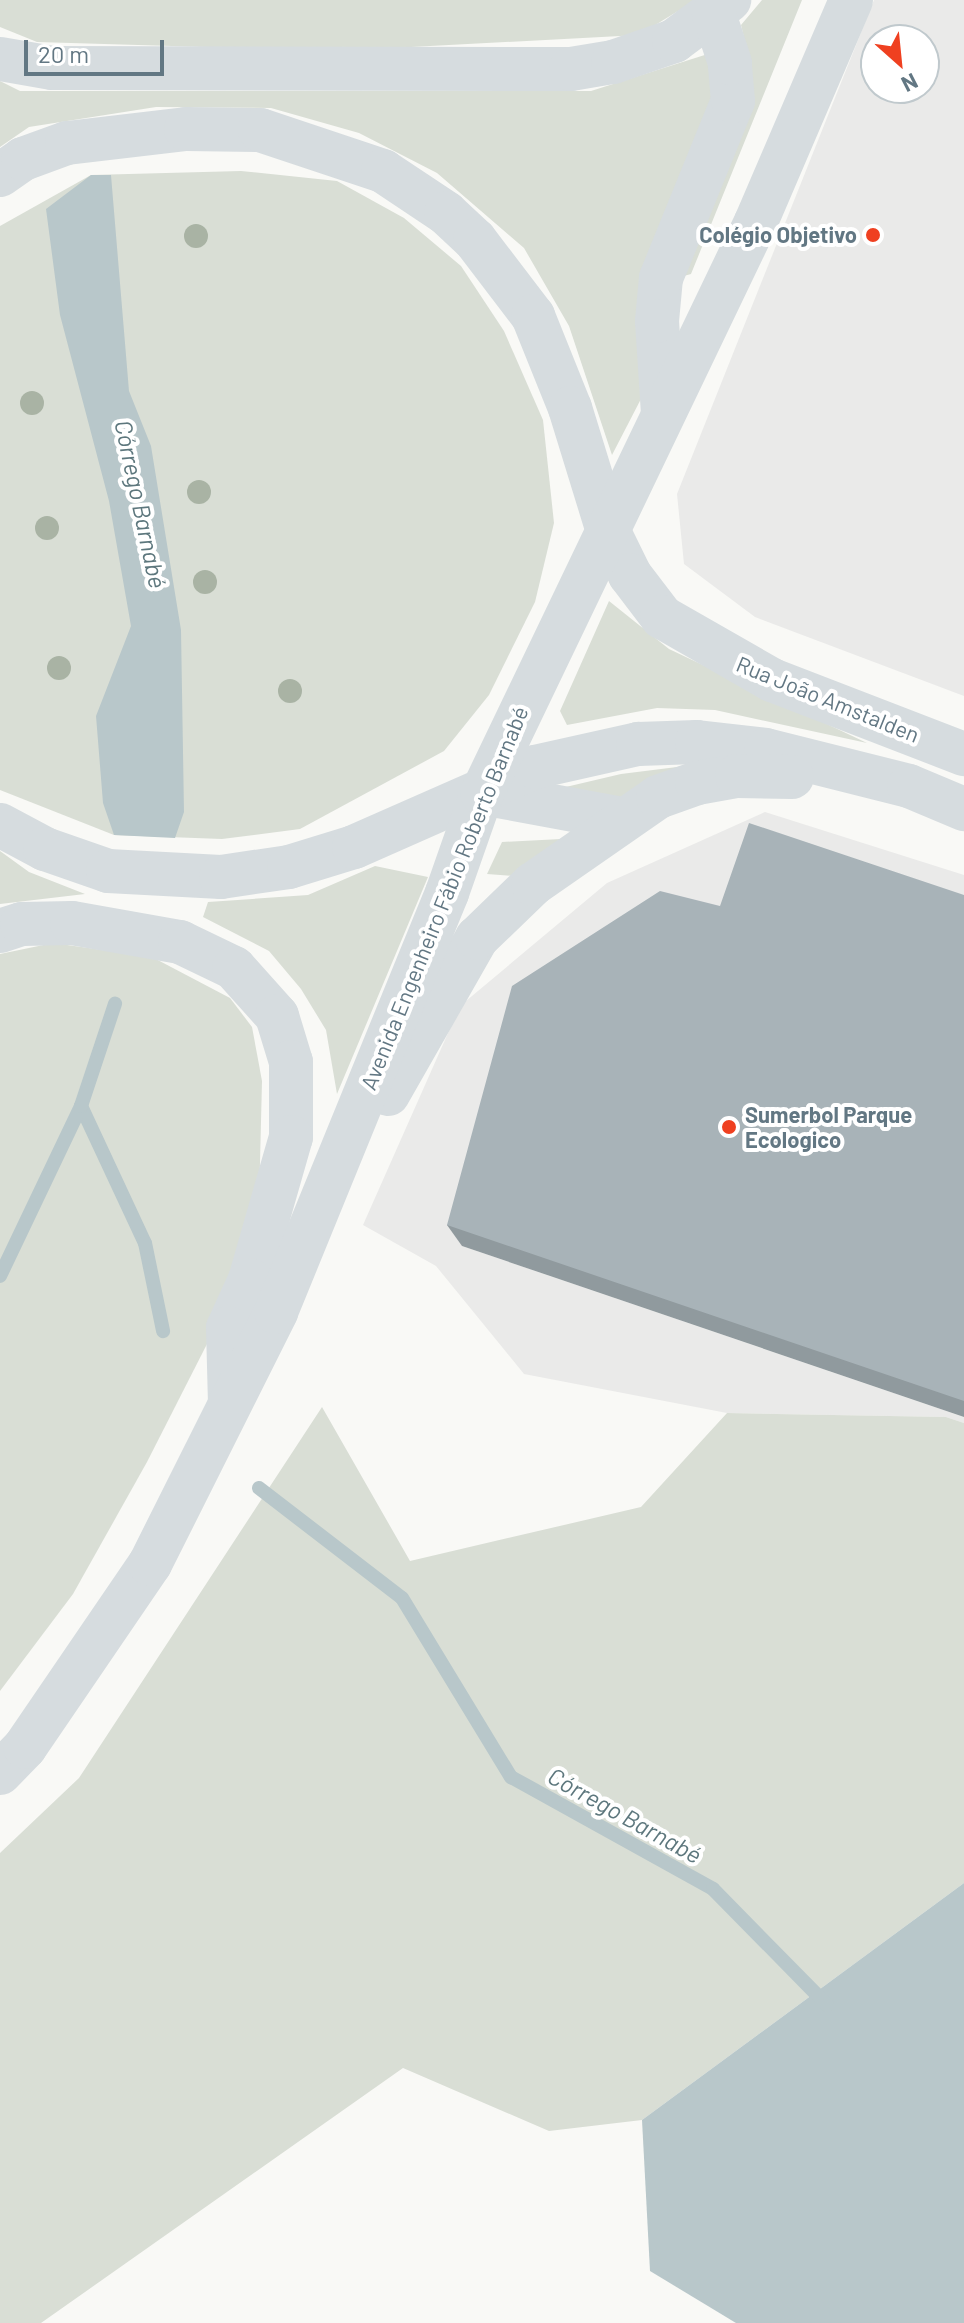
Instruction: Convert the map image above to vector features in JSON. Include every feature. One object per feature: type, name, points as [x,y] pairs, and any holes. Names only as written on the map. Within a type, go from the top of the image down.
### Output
[{"type":"main road","name":"Avenida Engenheiro Fábio Roberto Barnabé","points":[[0,1773],[25,1747],[150,1564],[230,1408],[276,1312],[482,793],[607,528],[663,420],[851,0]]},
{"type":"main road","points":[[0,59],[52,68],[571,69],[613,62],[674,41],[721,7],[733,101],[661,278],[657,321],[663,420]]},
{"type":"main road","name":"Rua João Amstalden","points":[[0,175],[23,159],[67,143],[186,129],[260,130],[383,171],[475,240],[533,316],[570,408],[607,528],[630,575],[662,617],[710,649],[772,680],[964,754]]},
{"type":"main road","points":[[0,825],[45,849],[108,871],[221,877],[289,867],[354,847],[535,767],[591,752],[697,742],[766,750],[909,786],[964,809]]},
{"type":"main road","points":[[346,1141],[396,1085],[477,938],[533,884],[622,819],[671,792],[737,776],[909,786]]},
{"type":"main road","points":[[482,793],[622,819]]},
{"type":"main road","points":[[0,931],[22,924],[72,923],[180,942],[234,968],[277,1016],[291,1062],[291,1137],[250,1280],[228,1328],[230,1408]]},
{"type":"shaded area","points":[[0,0],[696,0],[639,35],[336,51],[37,42],[0,27]]},
{"type":"shaded area","points":[[762,0],[802,0],[691,274],[673,279],[751,67],[741,25]]},
{"type":"shaded area","name":"Colégio Objetivo","points":[[874,0],[964,0],[964,696],[755,617],[684,564],[677,494],[860,35],[860,104],[940,104],[940,24],[864,24]]},
{"type":"shaded area","points":[[711,53],[719,98],[643,395],[612,455],[569,326],[524,248],[437,173],[359,133],[271,108],[156,107],[29,127],[0,147],[0,81],[20,91],[591,91]]},
{"type":"shaded area","points":[[241,171],[337,181],[404,218],[461,266],[504,331],[543,420],[554,523],[535,602],[489,695],[444,751],[300,829],[222,839],[114,835],[0,790],[0,226],[91,175]]},
{"type":"shaded area","points":[[609,601],[669,649],[867,743],[715,710],[657,708],[567,725],[560,711]]},
{"type":"shaded area","points":[[685,766],[621,798],[553,790],[621,774]]},
{"type":"shaded area","points":[[765,812],[964,875],[964,911],[735,928],[462,1246],[964,1417],[964,1423],[946,1417],[727,1413],[524,1374],[436,1266],[363,1225],[460,1006],[607,883]]},
{"type":"shaded area","points":[[561,839],[514,876],[487,874],[502,842]]},
{"type":"shaded area","points":[[0,851],[29,872],[85,894],[0,904]]},
{"type":"shaded area","points":[[375,866],[428,877],[337,1094],[326,1030],[301,989],[269,951],[203,917],[208,902],[308,895]]},
{"type":"shaded area","points":[[53,943],[152,957],[230,998],[252,1027],[262,1081],[259,1203],[207,1344],[147,1462],[73,1594],[0,1691],[0,954]]},
{"type":"shaded area","points":[[322,1407],[410,1561],[641,1507],[727,1413],[946,1417],[964,1423],[964,1883],[642,2120],[549,2131],[403,2068],[41,2323],[0,2323],[0,1853],[79,1778]]},
{"type":"water","points":[[91,175],[111,175],[129,391],[151,446],[181,630],[184,812],[175,838],[114,835],[103,803],[96,716],[131,626],[109,501],[60,315],[46,209]]},
{"type":"water","points":[[964,1883],[964,2323],[736,2323],[650,2271],[642,2120]]},
{"type":"building","name":"Sumerbol Parque Ecologico","points":[[749,823],[964,895],[964,1401],[447,1225],[512,986],[660,891],[720,906]]},
{"type":"waterway","points":[[0,1276],[81,1106],[115,1004]]},
{"type":"waterway","name":"Córrego Barnabé","points":[[81,1106],[145,1243],[163,1331]]},
{"type":"waterway","name":"Córrego Barnabé","points":[[259,1488],[402,1598],[511,1777],[713,1889],[827,2005]]},
{"type":"place","name":"Colégio Objetivo","points":[[873,235]]},
{"type":"place","name":"Sumerbol Parque Ecologico","points":[[729,1127]]}]
